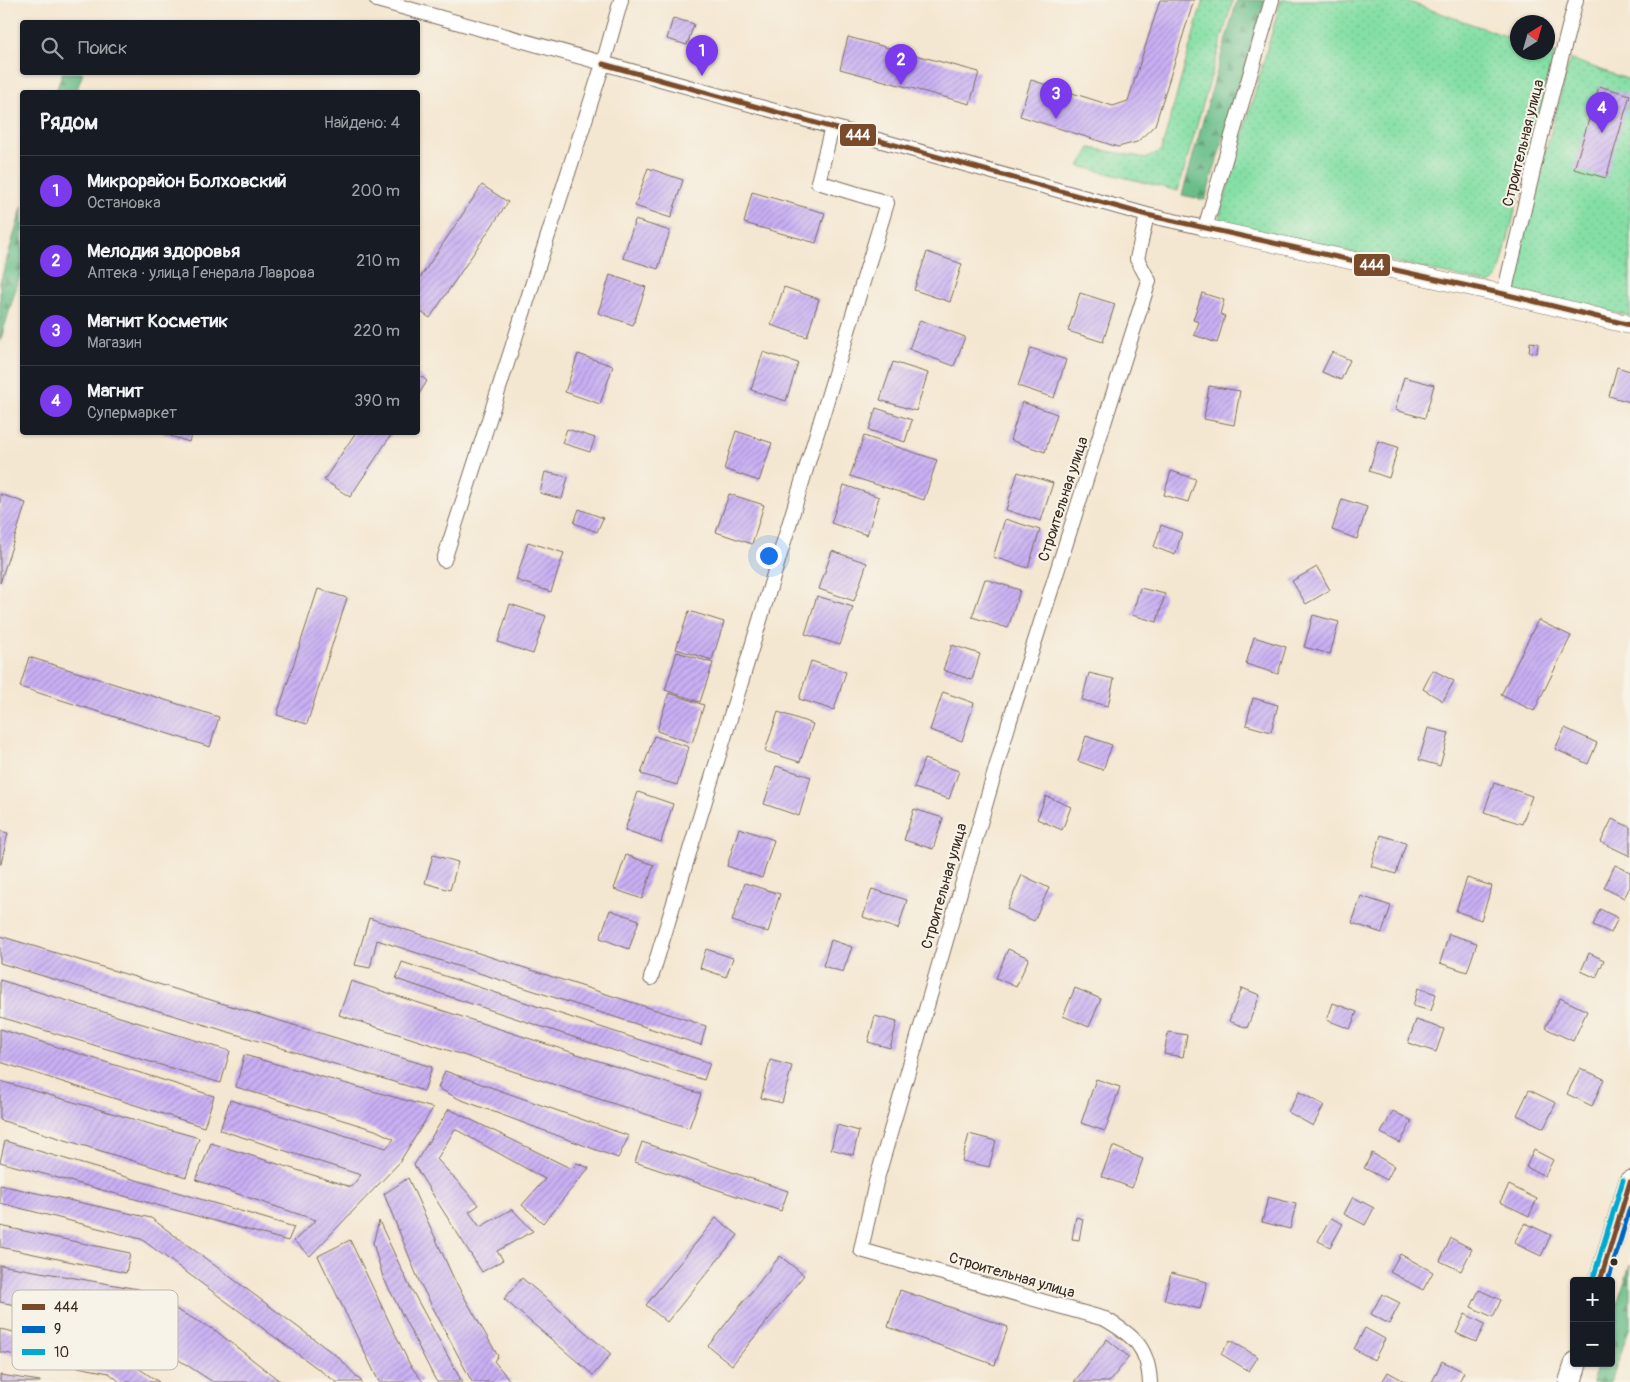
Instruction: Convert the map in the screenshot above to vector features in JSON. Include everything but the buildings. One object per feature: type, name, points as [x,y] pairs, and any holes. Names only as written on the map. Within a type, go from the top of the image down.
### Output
[{"type":"main road","points":[[1601,1277],[1630,1182]]},
{"type":"main road","points":[[1570,1382],[1575,1367]]},
{"type":"street","points":[[377,0],[1147,215],[1504,294],[1630,325]]},
{"type":"street","points":[[444,560],[603,64],[621,0]]},
{"type":"street","points":[[1205,228],[1272,0]]},
{"type":"street","name":"Строительная улица","points":[[1504,294],[1544,124],[1576,0]]},
{"type":"street","points":[[651,978],[887,203],[818,182],[832,127]]},
{"type":"street","name":"Строительная улица","points":[[1147,215],[1137,259],[1149,281],[1009,724],[876,1182],[861,1250],[1105,1319],[1129,1333],[1141,1346],[1149,1365],[1150,1382]]},
{"type":"green space","points":[[1203,0],[1233,0],[1178,191],[1079,166],[1090,148],[1147,158],[1161,151]]},
{"type":"green space","points":[[1237,0],[1265,0],[1205,200],[1182,195]]},
{"type":"green space","points":[[1281,0],[1403,0],[1510,38],[1510,60],[1553,60],[1499,274],[1491,284],[1218,222]]},
{"type":"green space","points":[[1570,59],[1630,80],[1630,316],[1516,291],[1512,278]]},
{"type":"green space","points":[[61,75],[82,75],[77,90],[57,90]]},
{"type":"green space","points":[[20,214],[20,275],[0,342],[0,283]]},
{"type":"green space","points":[[1630,1265],[1630,1326],[1611,1382],[1592,1382],[1597,1367],[1615,1367],[1615,1311]]},
{"type":"transit line","name":"444","points":[[603,64],[1147,215],[1504,294],[1630,325]]},
{"type":"transit line","name":"10","points":[[1594,1277],[1623,1180]]},
{"type":"transit line","name":"444","points":[[1601,1277],[1630,1182]]},
{"type":"transit line","name":"9","points":[[1609,1277],[1630,1208]]},
{"type":"place","name":"Микрорайон Болховский","points":[[702,76]]},
{"type":"place","name":"Мелодия здоровья","points":[[901,85]]},
{"type":"place","name":"Магнит Косметик","points":[[1056,119]]},
{"type":"place","name":"Магнит","points":[[1602,133]]}]
